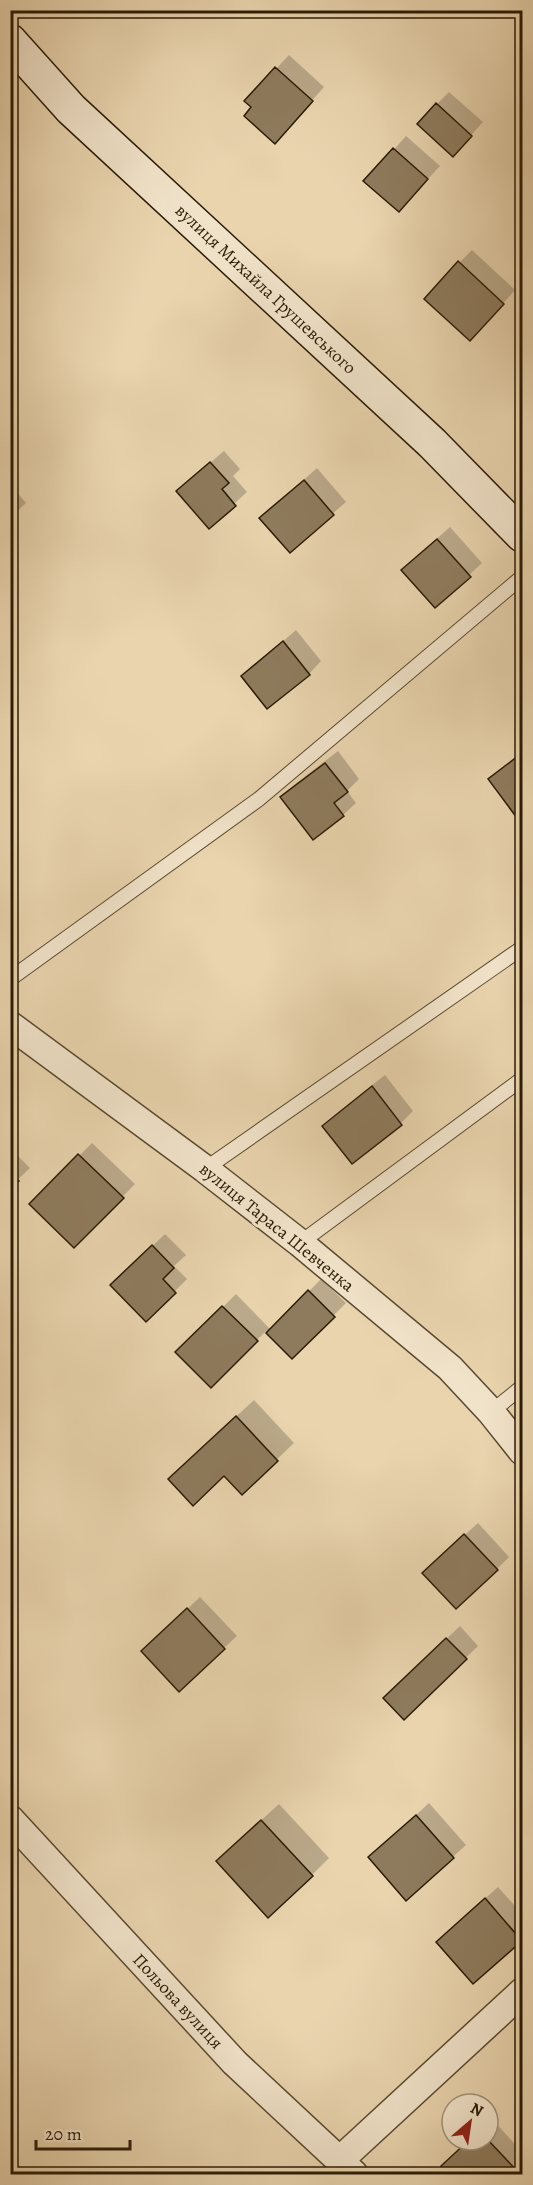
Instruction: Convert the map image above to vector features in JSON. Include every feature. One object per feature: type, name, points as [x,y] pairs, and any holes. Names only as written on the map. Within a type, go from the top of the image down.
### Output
[{"type":"street","name":"вулиця Михайла Грушевського","points":[[10,41],[71,109],[432,443],[522,535]]},
{"type":"street","name":"вулиця Тараса Шевченка","points":[[10,1025],[206,1169],[300,1243],[450,1368],[491,1412],[522,1451]]},
{"type":"street","name":"Польова вулиця","points":[[10,1819],[235,2063],[347,2167]]},
{"type":"street","points":[[347,2167],[522,1992]]},
{"type":"lane","points":[[10,979],[259,800],[522,577]]},
{"type":"lane","points":[[206,1169],[522,948]]},
{"type":"lane","points":[[300,1243],[522,1079]]},
{"type":"lane","points":[[491,1412],[522,1387]]},
{"type":"building","points":[[275,67],[313,101],[275,144],[244,116],[251,107],[244,101]]},
{"type":"building","points":[[436,103],[472,136],[453,157],[417,124]]},
{"type":"building","points":[[393,148],[428,179],[399,212],[363,181]]},
{"type":"building","points":[[458,261],[504,304],[470,341],[424,299]]},
{"type":"building","points":[[210,462],[229,483],[222,489],[236,506],[209,529],[176,491]]},
{"type":"building","points":[[304,480],[334,515],[290,553],[259,518]]},
{"type":"building","points":[[437,539],[471,577],[435,608],[401,570]]},
{"type":"building","points":[[283,641],[310,675],[267,709],[241,676]]},
{"type":"building","points":[[522,753],[522,820],[520,822],[488,779]]},
{"type":"building","points":[[325,763],[348,792],[334,803],[344,816],[313,840],[280,797]]},
{"type":"building","points":[[372,1086],[402,1125],[352,1164],[322,1126]]},
{"type":"building","points":[[78,1154],[124,1198],[74,1248],[29,1204]]},
{"type":"building","points":[[10,1173],[19,1181],[10,1189]]},
{"type":"building","points":[[152,1245],[174,1268],[163,1279],[176,1293],[146,1322],[110,1285]]},
{"type":"building","points":[[308,1290],[335,1317],[292,1359],[266,1333]]},
{"type":"building","points":[[222,1306],[258,1341],[211,1388],[175,1352]]},
{"type":"building","points":[[236,1416],[278,1461],[242,1495],[224,1476],[193,1506],[168,1479]]},
{"type":"building","points":[[464,1534],[498,1570],[456,1609],[422,1573]]},
{"type":"building","points":[[187,1608],[225,1649],[179,1692],[141,1651]]},
{"type":"building","points":[[446,1638],[467,1659],[404,1720],[383,1698]]},
{"type":"building","points":[[416,1815],[454,1858],[406,1901],[368,1857]]},
{"type":"building","points":[[261,1820],[313,1876],[268,1918],[216,1861]]},
{"type":"building","points":[[485,1898],[522,1941],[473,1984],[436,1942]]},
{"type":"building","points":[[456,2152],[499,2152],[520,2174],[448,2174],[441,2166]]}]
